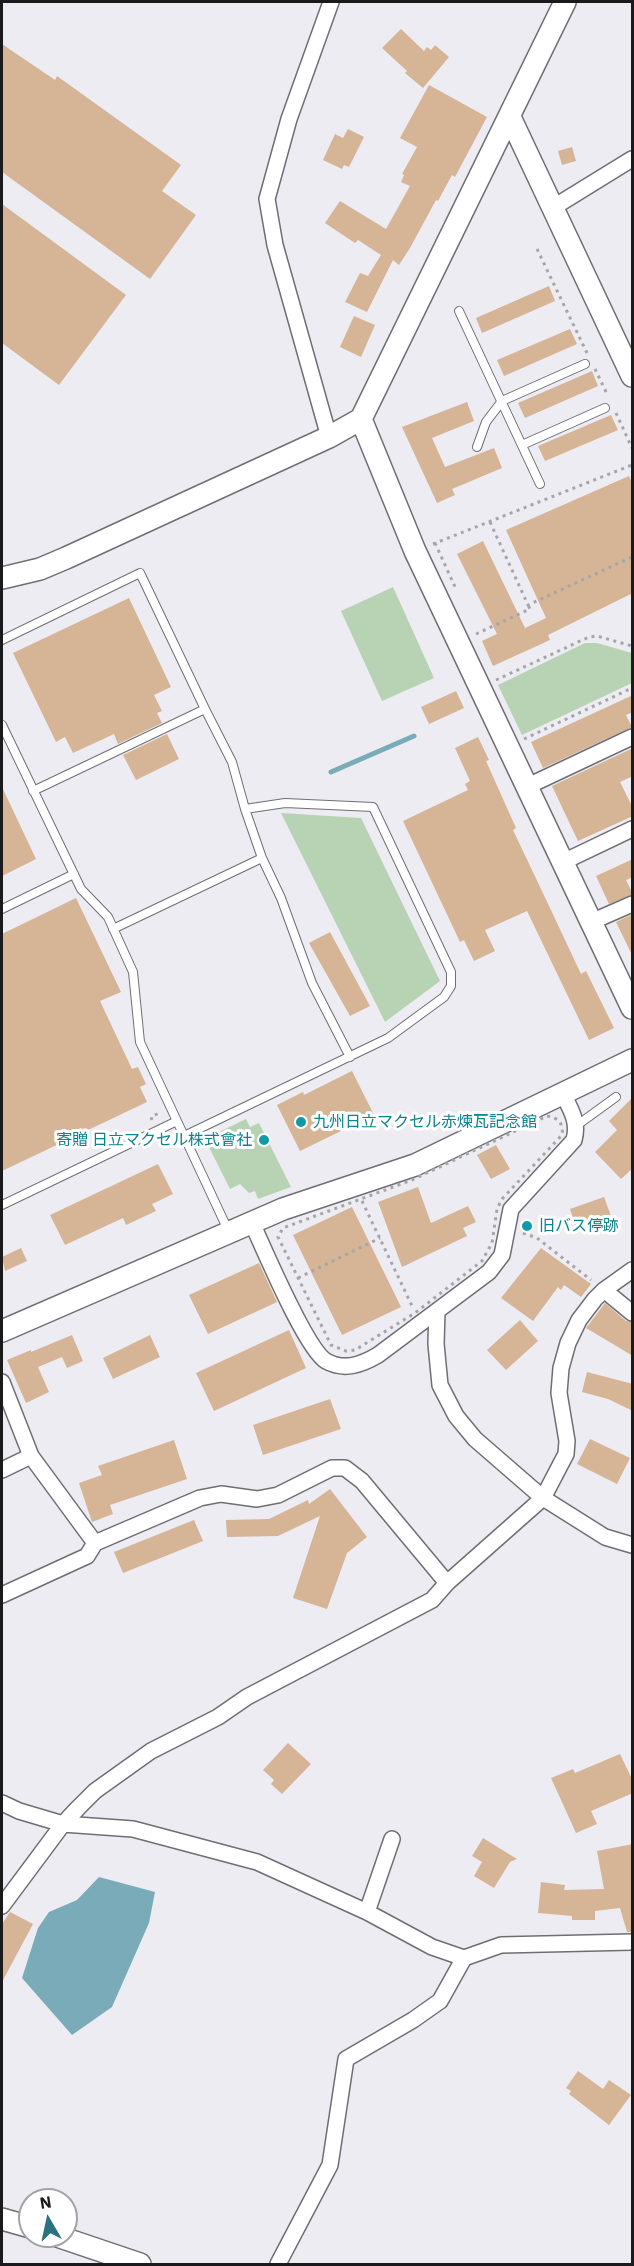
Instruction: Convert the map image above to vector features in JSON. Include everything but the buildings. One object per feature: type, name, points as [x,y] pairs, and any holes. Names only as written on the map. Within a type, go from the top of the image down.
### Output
[{"type":"street","points":[[329,437],[275,246],[267,199],[289,119],[332,2]]},
{"type":"street","points":[[2,578],[40,569],[66,558],[329,437],[361,419],[566,2]]},
{"type":"street","points":[[510,117],[633,376]]},
{"type":"street","points":[[554,207],[633,159]]},
{"type":"street","points":[[361,419],[415,551],[633,1008]]},
{"type":"street","points":[[528,786],[633,737]]},
{"type":"street","points":[[562,862],[633,829]]},
{"type":"street","points":[[591,922],[633,904]]},
{"type":"street","points":[[2,1331],[284,1209],[415,1165],[633,1060]]},
{"type":"street","points":[[252,1223],[301,1327],[317,1354],[335,1365],[361,1365],[437,1311],[489,1272],[496,1264],[502,1255],[511,1209],[574,1140],[576,1126],[572,1111],[563,1094]]},
{"type":"street","points":[[2,1906],[63,1824],[95,1791],[151,1751],[218,1717],[247,1697],[432,1600],[447,1583],[543,1498],[566,1455],[567,1441],[559,1394],[564,1355],[579,1320],[604,1290],[633,1270]]},
{"type":"street","points":[[604,1290],[633,1313]]},
{"type":"street","points":[[437,1311],[435,1328],[437,1373],[440,1385],[456,1416],[474,1439],[543,1498],[606,1538],[633,1545]]},
{"type":"street","points":[[2,1382],[31,1456],[95,1543]]},
{"type":"street","points":[[2,1470],[31,1456]]},
{"type":"street","points":[[2,1595],[87,1556],[95,1543],[200,1498],[221,1494],[256,1499],[278,1495],[332,1468],[345,1468],[362,1480],[447,1583]]},
{"type":"street","points":[[2,1803],[19,1811],[63,1824],[133,1829],[256,1863],[367,1912],[432,1947],[464,1958],[501,1945],[633,1942]]},
{"type":"street","points":[[367,1912],[392,1839]]},
{"type":"street","points":[[278,2265],[330,2165],[346,2059],[413,2020],[440,2001],[464,1958]]},
{"type":"street","points":[[2,2219],[18,2224]]},
{"type":"street","points":[[78,2243],[140,2265]]},
{"type":"lane","points":[[459,311],[540,484]]},
{"type":"lane","points":[[477,447],[486,422],[502,401],[589,364]]},
{"type":"lane","points":[[522,445],[605,408]]},
{"type":"lane","points":[[2,640],[140,573],[231,762],[262,858],[281,898],[312,983],[350,1057]]},
{"type":"lane","points":[[33,791],[205,709]]},
{"type":"lane","points":[[2,725],[81,889],[108,917],[133,972],[140,1042],[229,1232]]},
{"type":"lane","points":[[184,1136],[388,1038],[444,997],[451,987],[451,972],[373,807],[285,802],[245,809]]},
{"type":"lane","points":[[113,929],[262,858]]},
{"type":"lane","points":[[2,909],[74,874]]},
{"type":"lane","points":[[576,1126],[616,1097]]},
{"type":"lane","points":[[2,1205],[177,1121]]},
{"type":"path","points":[[537,249],[587,353]]},
{"type":"path","points":[[589,364],[633,448]]},
{"type":"path","points":[[415,551],[633,465]]},
{"type":"path","points":[[490,522],[528,605],[633,557]]},
{"type":"path","points":[[492,682],[589,637],[597,636],[633,646]]},
{"type":"path","points":[[519,741],[633,688]]},
{"type":"path","points":[[547,1116],[556,1118],[562,1126],[563,1131],[559,1139],[502,1199],[497,1209],[492,1243],[482,1261],[416,1312],[356,1350],[338,1349],[331,1345],[298,1278],[278,1237],[283,1228],[412,1180],[547,1116]]},
{"type":"path","points":[[361,1199],[416,1312]]},
{"type":"path","points":[[507,1227],[537,1238],[604,1290]]},
{"type":"path","points":[[298,1278],[380,1238]]},
{"type":"green space","points":[[393,587],[434,678],[382,701],[341,611]]},
{"type":"green space","points":[[585,643],[597,643],[632,653],[632,683],[522,735],[498,685]]},
{"type":"green space","points":[[281,813],[361,818],[440,981],[385,1022]]},
{"type":"green space","points":[[246,1119],[250,1127],[259,1123],[291,1187],[258,1199],[255,1191],[249,1193],[240,1184],[230,1189],[207,1143],[209,1137]]},
{"type":"water","points":[[99,1877],[155,1892],[149,1923],[112,2007],[72,2035],[22,1978],[38,1928],[49,1912],[77,1900]]},
{"type":"waterway","points":[[331,772],[414,736]]},
{"type":"place","name":"九州日立マクセル赤煉瓦記念館","points":[[301,1122]]},
{"type":"place","name":"寄贈 日立マクセル株式會社","points":[[264,1140]]},
{"type":"place","name":"旧バス停跡","points":[[527,1226]]}]
